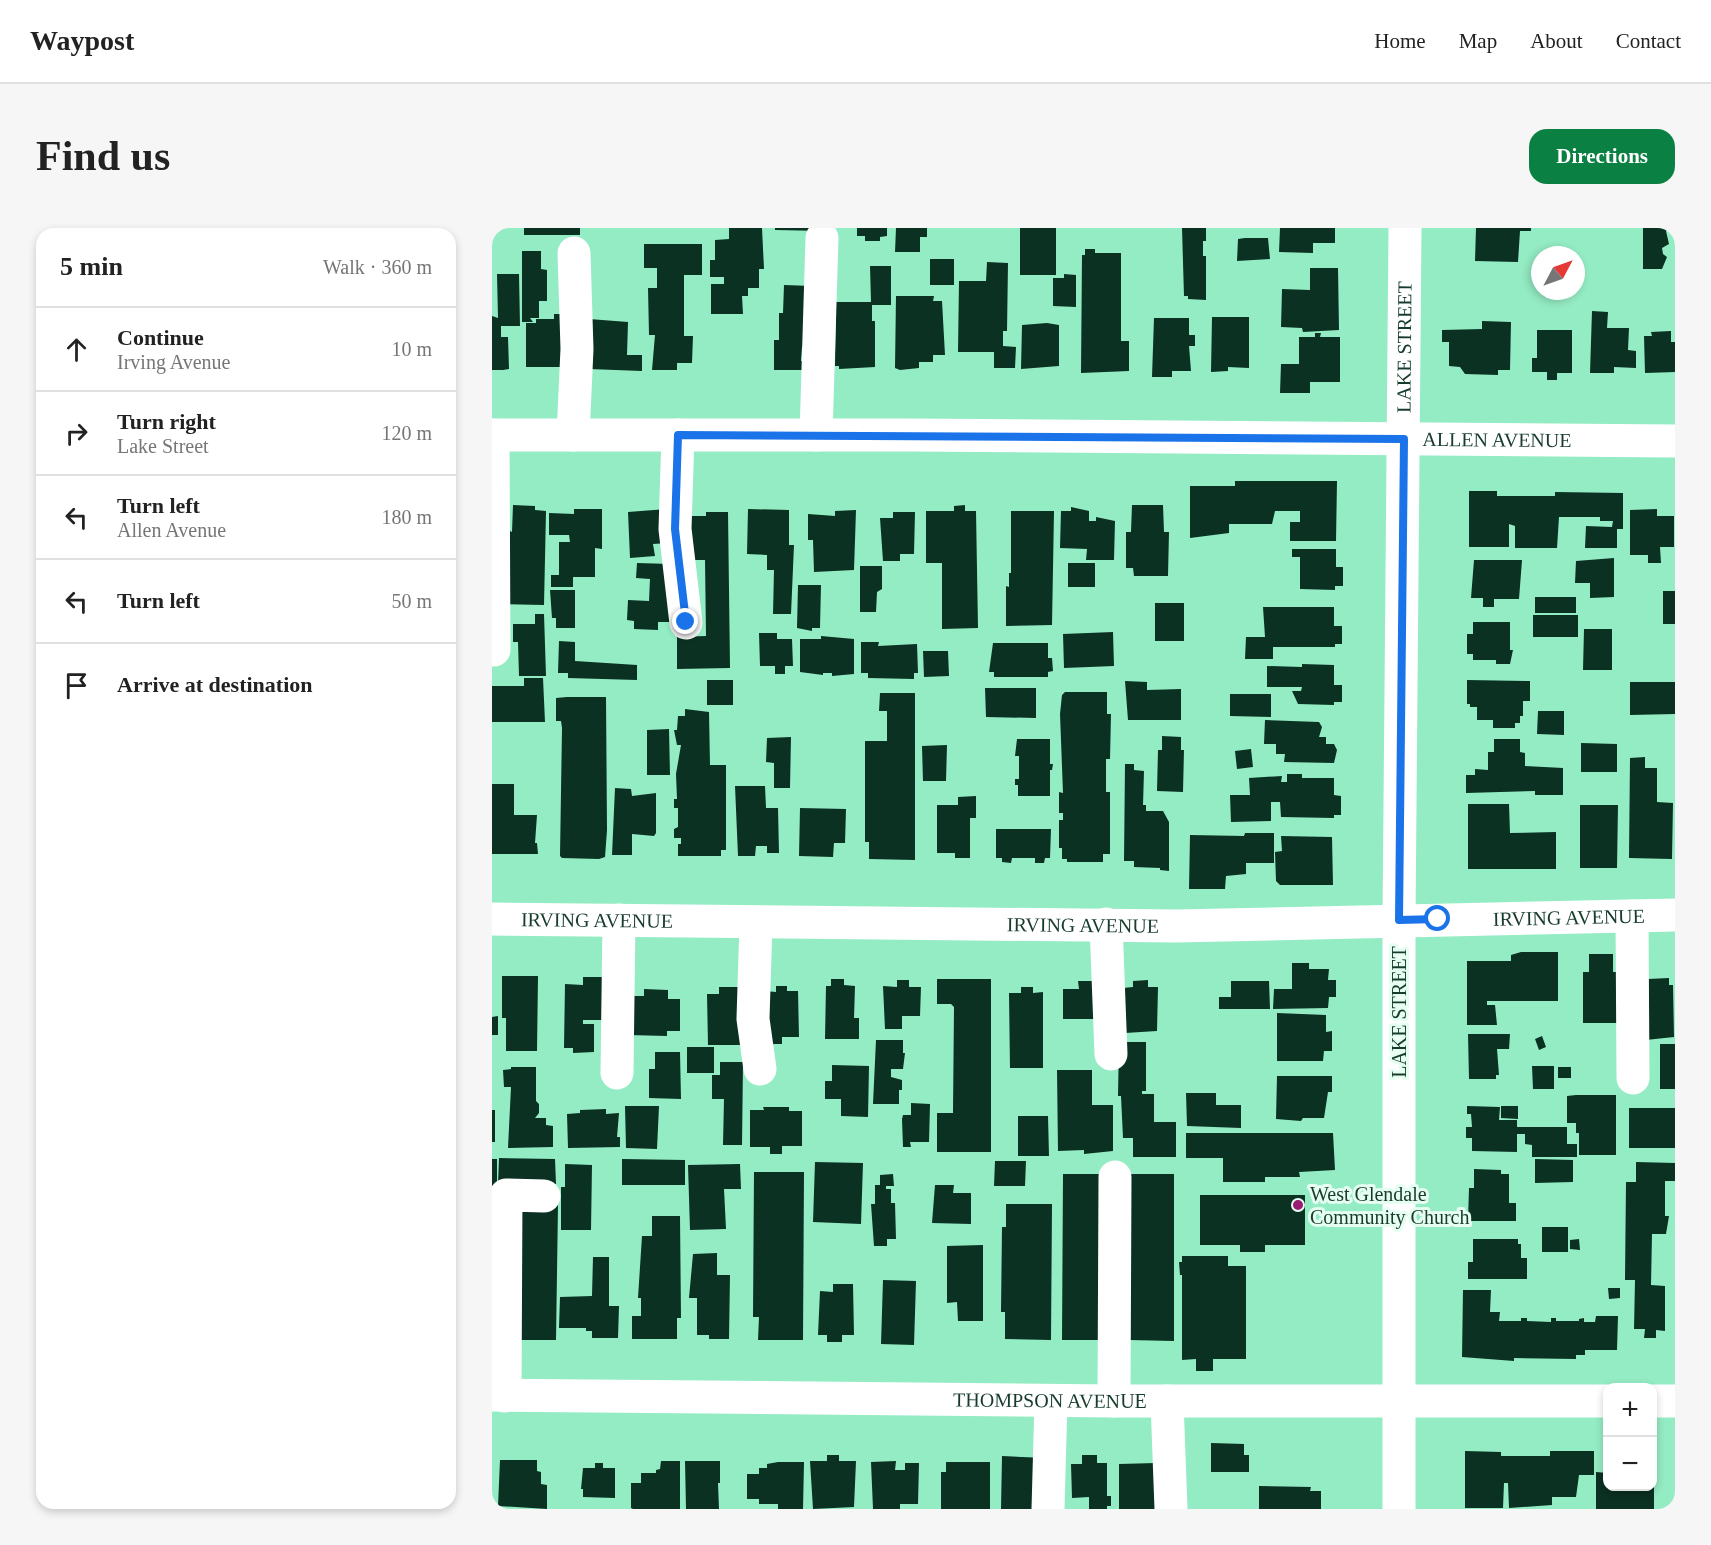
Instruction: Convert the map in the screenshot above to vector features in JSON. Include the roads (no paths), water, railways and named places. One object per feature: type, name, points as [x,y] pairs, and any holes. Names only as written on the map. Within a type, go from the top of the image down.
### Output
[{"type":"street","name":"LAKE STREET","points":[[1399,1509],[1399,920],[1405,228]]},
{"type":"street","points":[[816,435],[822,238]]},
{"type":"street","points":[[573,435],[577,349],[574,253]]},
{"type":"street","name":"ALLEN AVENUE","points":[[493,435],[1675,441]]},
{"type":"street","points":[[493,435],[494,650]]},
{"type":"street","points":[[678,435],[675,529],[686,622]]},
{"type":"street","name":"IRVING AVENUE","points":[[492,919],[1188,926],[1675,915]]},
{"type":"street","points":[[1632,916],[1633,1078]]},
{"type":"street","points":[[617,1073],[619,920]]},
{"type":"street","points":[[756,922],[753,1019],[760,1069]]},
{"type":"street","points":[[1106,924],[1111,1054]]},
{"type":"street","points":[[1114,1401],[1115,1177]]},
{"type":"street","points":[[498,1396],[506,1195],[544,1196]]},
{"type":"street","points":[[492,1221],[492,1238]]},
{"type":"street","name":"THOMPSON AVENUE","points":[[498,1396],[1051,1401],[1603,1401]]},
{"type":"street","points":[[1048,1509],[1051,1401]]},
{"type":"street","points":[[1167,1401],[1171,1509]]},
{"type":"street","points":[[1657,1401],[1675,1401]]},
{"type":"place","name":"West Glendale Community Church","points":[[1298,1205]]}]
